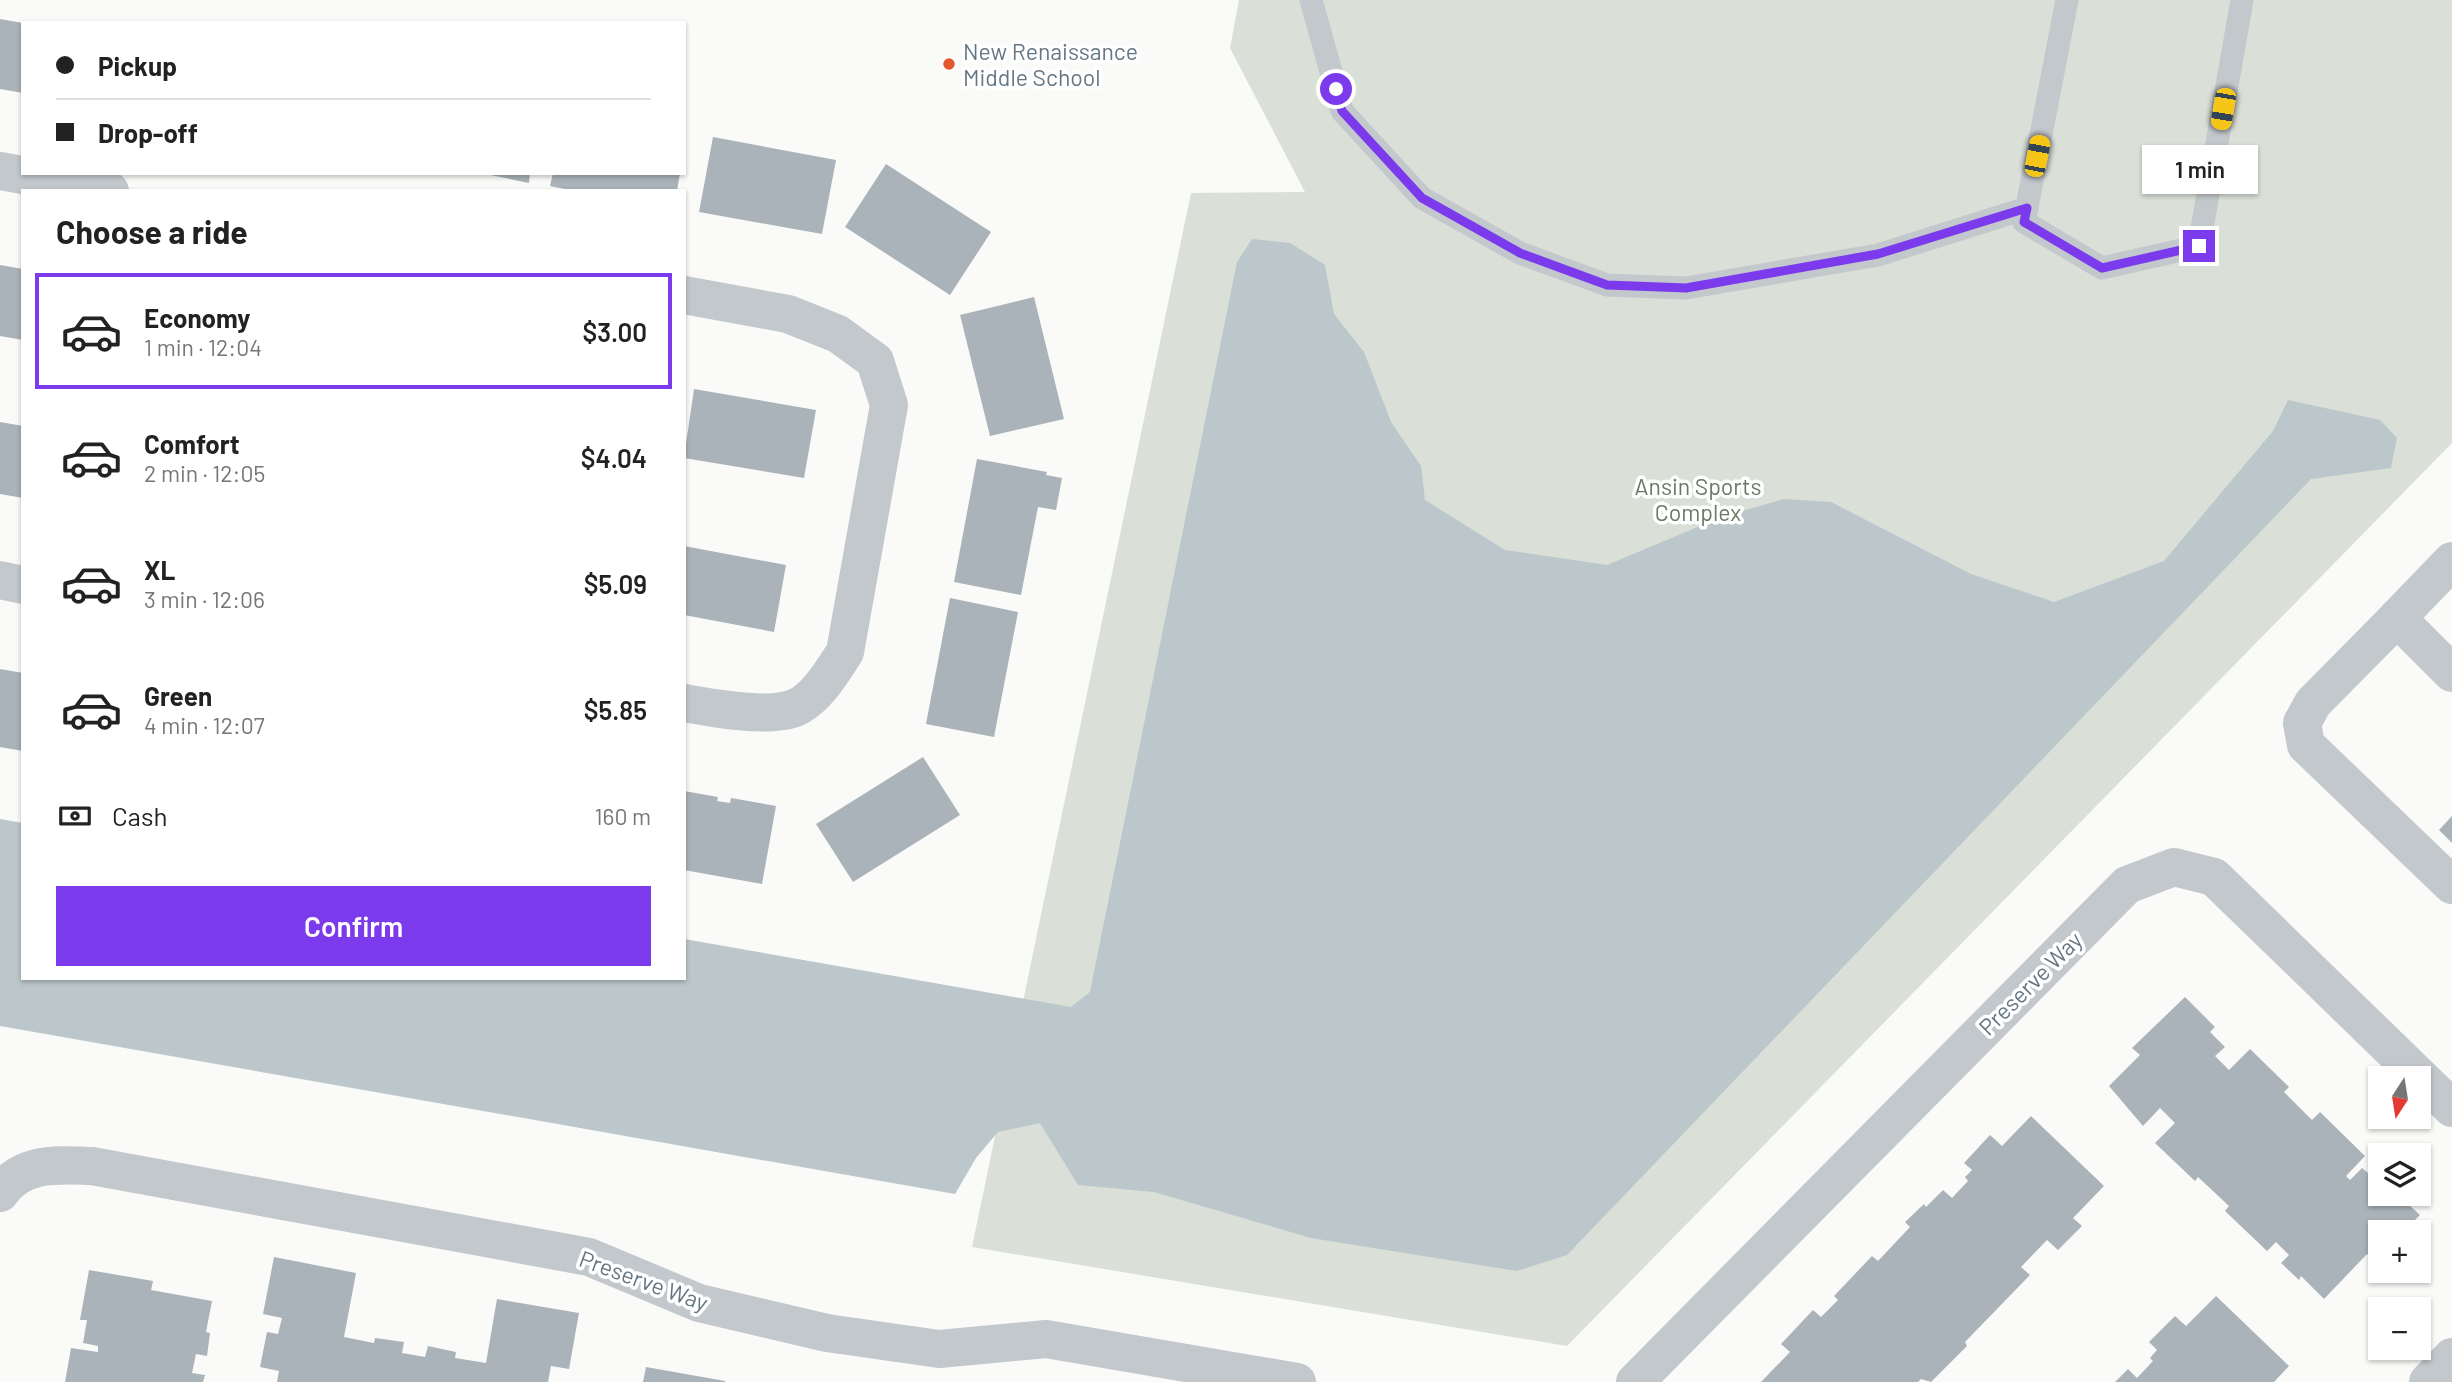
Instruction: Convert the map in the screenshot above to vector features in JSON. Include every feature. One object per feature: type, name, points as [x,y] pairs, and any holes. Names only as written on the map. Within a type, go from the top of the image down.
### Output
[{"type":"street","points":[[0,171],[21,175]]},
{"type":"street","points":[[22,175],[99,189]]},
{"type":"street","points":[[686,295],[788,314],[838,334],[874,361],[889,405],[845,652],[825,682],[798,706],[769,711],[686,703]]},
{"type":"street","points":[[2452,561],[2313,703],[2302,723],[2306,746],[2452,885]]},
{"type":"street","points":[[0,580],[21,584]]},
{"type":"street","points":[[2397,618],[2452,673]]},
{"type":"street","name":"Preserve Way","points":[[1635,1382],[2127,885],[2174,867],[2214,877],[2452,1108]]},
{"type":"street","name":"Preserve Way","points":[[0,1193],[9,1180],[42,1165],[93,1166],[589,1257],[699,1303],[827,1333],[939,1349],[1046,1339],[1297,1382]]},
{"type":"street","points":[[2428,1382],[2452,1357]]},
{"type":"lane","points":[[1311,0],[1342,111],[1422,198],[1520,253],[1607,285],[1686,288],[1878,254],[2027,208]]},
{"type":"lane","points":[[2067,0],[2024,222],[2102,268],[2199,246],[2242,0]]},
{"type":"green space","name":"Ansin Sports Complex","points":[[1239,0],[2452,0],[2452,443],[1567,1346],[972,1247],[1191,193],[1305,192],[1230,48]]},
{"type":"shaded area","points":[[1252,239],[1290,243],[1325,265],[1334,314],[1364,352],[1391,422],[1421,466],[1425,500],[1505,550],[1607,565],[1724,516],[1784,499],[1831,502],[1971,574],[2054,602],[2164,561],[2273,431],[2288,400],[2380,420],[2397,438],[2391,468],[2311,479],[1567,1255],[1517,1271],[1311,1238],[1154,1192],[1078,1185],[1040,1123],[998,1132],[976,1158],[955,1194],[0,1026],[0,819],[21,823],[21,980],[686,980],[686,939],[1071,1007],[1090,992],[1237,262]]},
{"type":"building","points":[[0,19],[21,23],[21,93],[0,89]]},
{"type":"building","points":[[713,137],[836,160],[822,234],[699,212]]},
{"type":"building","points":[[886,164],[991,232],[950,295],[845,227]]},
{"type":"building","points":[[491,175],[530,175],[529,183]]},
{"type":"building","points":[[553,175],[680,175],[677,189],[565,189],[550,186]]},
{"type":"building","points":[[0,265],[21,269],[21,340],[0,336]]},
{"type":"building","points":[[1034,297],[1064,419],[990,436],[960,315]]},
{"type":"building","points":[[694,389],[816,410],[804,478],[686,458]]},
{"type":"building","points":[[0,422],[21,426],[21,498],[0,494]]},
{"type":"building","points":[[977,459],[1047,472],[1046,475],[1062,478],[1056,510],[1038,507],[1021,595],[954,582]]},
{"type":"building","points":[[686,546],[786,565],[774,632],[686,615]]},
{"type":"building","points":[[950,598],[1018,612],[994,737],[926,724]]},
{"type":"building","points":[[0,669],[21,673],[21,751],[0,747]]},
{"type":"building","points":[[923,757],[960,815],[853,882],[816,824]]},
{"type":"building","points":[[686,791],[718,797],[717,801],[730,803],[731,798],[776,806],[762,884],[686,870]]},
{"type":"building","points":[[2452,816],[2452,843],[2439,830]]},
{"type":"building","points":[[2185,997],[2215,1027],[2210,1032],[2225,1047],[2215,1056],[2229,1070],[2250,1049],[2289,1087],[2284,1092],[2312,1120],[2320,1112],[2365,1156],[2346,1176],[2350,1180],[2362,1168],[2368,1173],[2368,1206],[2410,1206],[2420,1215],[2415,1220],[2368,1220],[2368,1255],[2324,1299],[2301,1276],[2299,1280],[2281,1263],[2289,1255],[2276,1242],[2267,1251],[2225,1211],[2229,1206],[2198,1177],[2195,1181],[2155,1143],[2175,1123],[2160,1108],[2143,1126],[2109,1086],[2140,1055],[2132,1048]]},
{"type":"building","points":[[2031,1116],[2104,1186],[2073,1218],[2082,1226],[2058,1250],[2047,1240],[2021,1267],[2030,1275],[1965,1342],[1967,1346],[1931,1382],[1921,1379],[1918,1382],[1761,1382],[1790,1352],[1781,1344],[1813,1310],[1821,1317],[1838,1300],[1834,1296],[1872,1256],[1878,1261],[1910,1227],[1905,1222],[1924,1204],[1926,1207],[1943,1190],[1952,1198],[1968,1181],[1965,1177],[1972,1170],[1964,1163],[1990,1135],[2002,1146]]},
{"type":"building","points":[[274,1257],[356,1273],[344,1337],[374,1343],[375,1338],[404,1342],[402,1353],[425,1357],[428,1346],[456,1352],[455,1358],[486,1363],[497,1299],[579,1313],[569,1369],[551,1366],[548,1382],[277,1382],[279,1371],[260,1367],[267,1332],[278,1334],[282,1318],[263,1314]]},
{"type":"building","points":[[89,1270],[153,1281],[151,1290],[212,1301],[206,1332],[210,1333],[207,1356],[196,1354],[192,1373],[205,1375],[203,1382],[65,1382],[71,1348],[98,1352],[98,1346],[83,1343],[87,1320],[80,1320]]},
{"type":"building","points":[[2216,1296],[2289,1366],[2274,1382],[2115,1382],[2128,1369],[2137,1378],[2153,1361],[2150,1358],[2157,1350],[2149,1342],[2175,1316],[2186,1326]]},
{"type":"building","points":[[646,1367],[725,1381],[725,1382],[643,1382]]},
{"type":"place","name":"New Renaissance Middle School","points":[[949,64]]},
{"type":"route","points":[[1336,89],[1342,111],[1422,198],[1520,253],[1607,285],[1686,288],[1878,254],[2027,208],[2024,222],[2102,268],[2199,246]]}]
